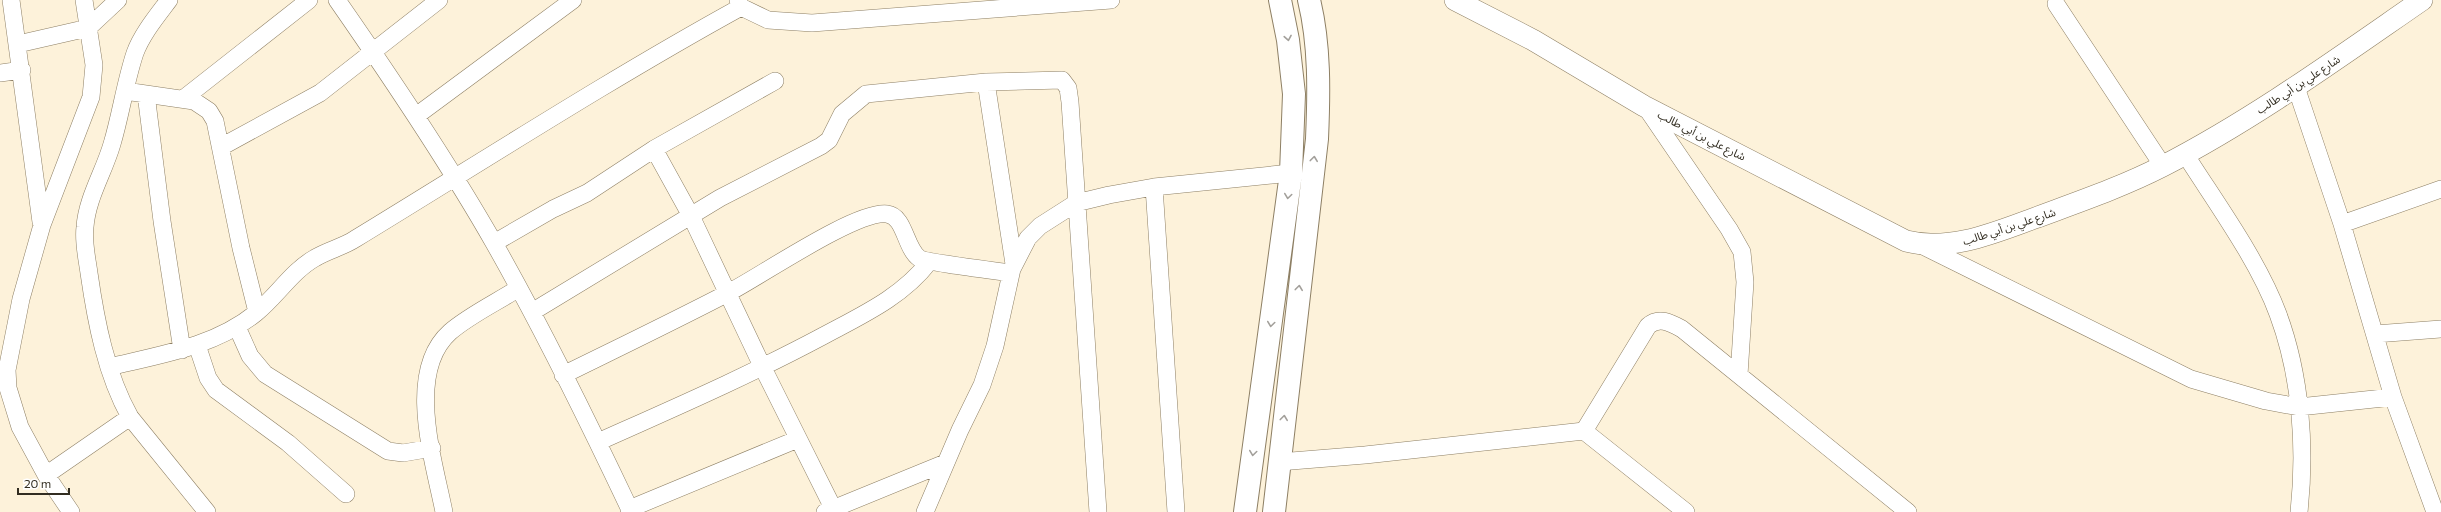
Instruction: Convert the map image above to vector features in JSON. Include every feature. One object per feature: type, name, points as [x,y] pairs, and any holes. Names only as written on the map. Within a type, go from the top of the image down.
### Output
[{"type":"main road","points":[[1246,512],[1291,173],[1294,94],[1288,40],[1280,0]]},
{"type":"main road","points":[[1274,512],[1317,139],[1318,95],[1316,50],[1309,0]]},
{"type":"street","points":[[11,0],[22,70],[42,225]]},
{"type":"street","points":[[71,512],[46,475],[20,427],[8,388],[7,370],[21,299],[42,225],[92,97],[94,65],[84,0]]},
{"type":"street","points":[[18,44],[88,28],[118,0]]},
{"type":"street","points":[[169,0],[147,31],[135,52],[112,144],[90,201],[85,228],[91,289],[108,367],[121,400],[130,417],[207,512]]},
{"type":"street","points":[[183,98],[309,0]]},
{"type":"street","points":[[337,0],[416,116],[494,243],[532,312],[598,442],[630,510],[798,439]]},
{"type":"street","points":[[220,147],[320,93],[439,0]]},
{"type":"street","points":[[108,367],[190,347],[237,327],[257,312],[308,262],[353,240],[454,176],[740,4],[768,20],[812,23],[1068,2],[1111,0]]},
{"type":"street","name":"شارع علي بن أبي طالب","points":[[1455,0],[1533,40],[1644,106],[1906,242],[1921,245],[1954,243],[2000,231],[2074,204],[2163,166],[2296,87],[2422,0]]},
{"type":"street","points":[[416,116],[568,1]]},
{"type":"street","points":[[2056,4],[2163,166]]},
{"type":"street","points":[[0,73],[22,70]]},
{"type":"street","points":[[494,243],[553,208],[587,193],[654,149],[775,80]]},
{"type":"street","points":[[532,312],[742,185],[821,146],[829,140],[842,114],[866,94],[986,82],[1057,80],[1066,83],[1070,102],[1098,512]]},
{"type":"street","points":[[986,82],[1012,269]]},
{"type":"street","points":[[2296,87],[2342,224],[2376,334],[2393,397],[2435,512]]},
{"type":"street","points":[[125,91],[183,98],[198,102],[209,111],[215,121],[241,248],[257,312]]},
{"type":"street","points":[[146,94],[162,221],[190,347],[216,390],[288,444],[346,494]]},
{"type":"street","points":[[1644,106],[1729,229],[1742,252],[1745,282],[1740,375]]},
{"type":"street","points":[[654,149],[691,216],[727,294],[798,439],[829,510],[945,463]]},
{"type":"street","points":[[2185,154],[2251,259],[2278,313],[2294,373],[2299,407],[2302,449],[2299,512]]},
{"type":"street","points":[[925,512],[945,463],[982,385],[995,346],[1012,269],[1028,238],[1040,226],[1076,203],[1154,187],[1291,173]]},
{"type":"street","points":[[1154,187],[1176,512]]},
{"type":"street","points":[[2342,224],[2441,189]]},
{"type":"street","points":[[563,375],[727,294],[839,230],[874,215],[892,214],[897,219],[914,254],[921,260],[929,262],[946,262],[1012,269]]},
{"type":"street","points":[[1921,245],[2192,379],[2266,401],[2299,407],[2393,397]]},
{"type":"street","points":[[598,442],[763,368],[862,315],[904,290],[929,262]]},
{"type":"street","points":[[444,512],[426,413],[425,393],[429,364],[435,348],[450,332],[519,288]]},
{"type":"street","points":[[1584,431],[1643,333],[1652,322],[1669,322],[1682,329],[1740,375],[1908,512]]},
{"type":"street","points":[[237,327],[256,366],[282,386],[388,451],[403,453],[432,448]]},
{"type":"street","points":[[2376,334],[2441,329]]},
{"type":"street","points":[[0,336],[10,350]]},
{"type":"street","points":[[46,475],[130,417]]},
{"type":"street","points":[[1279,462],[1365,456],[1584,431],[1686,512]]}]
